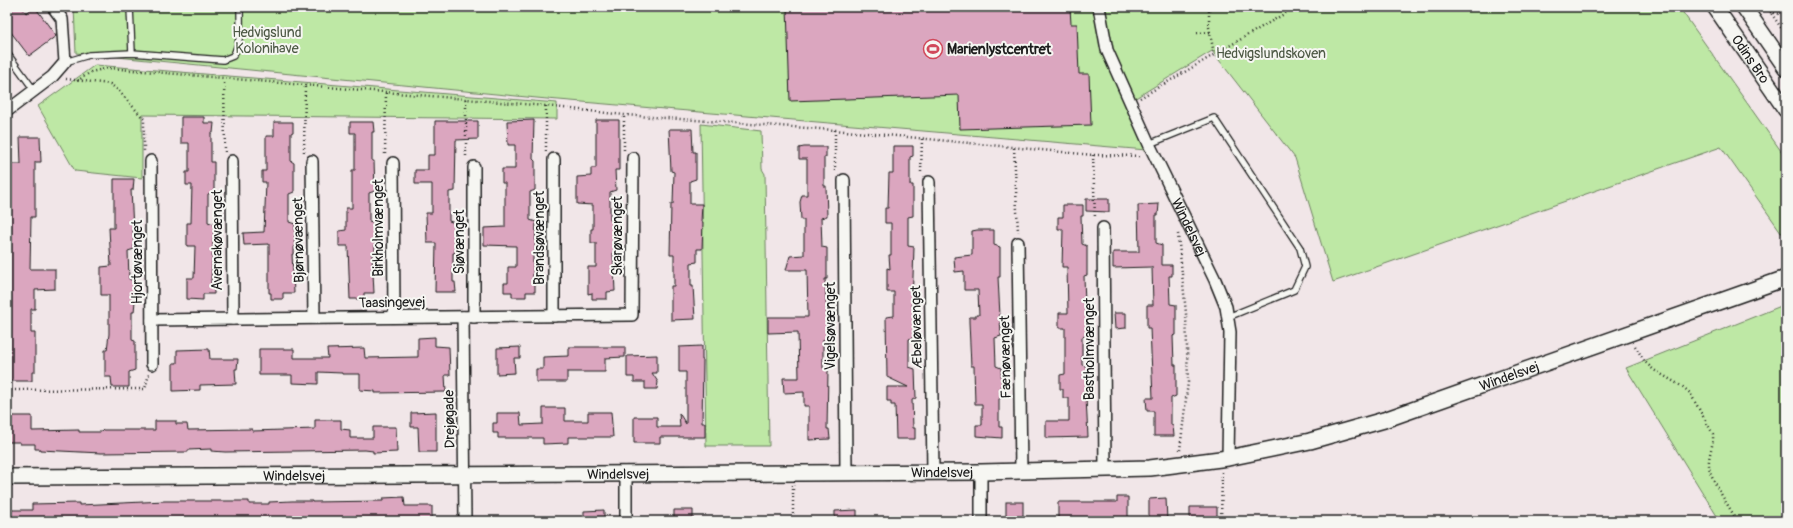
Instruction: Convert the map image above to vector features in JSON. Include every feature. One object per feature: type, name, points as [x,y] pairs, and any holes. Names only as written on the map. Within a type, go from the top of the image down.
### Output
[{"type":"street","points":[[7,110],[52,77],[65,62],[62,19],[53,7]]},
{"type":"street","name":"Windelsvej","points":[[1099,7],[1107,50],[1130,103],[1215,280],[1226,307],[1230,332],[1225,458]]},
{"type":"street","name":"Odins Bro","points":[[1715,7],[1786,110]]},
{"type":"street","name":"Odins Bro","points":[[1744,7],[1786,68]]},
{"type":"street","name":"Skarøvænget","points":[[632,315],[633,158]]},
{"type":"street","name":"Brandsøvænget","points":[[554,159],[554,316]]},
{"type":"street","name":"Hjortøvænget","points":[[151,161],[152,364]]},
{"type":"street","name":"Avernakøvænget","points":[[232,161],[233,319]]},
{"type":"street","name":"Bjørnøvænget","points":[[312,161],[314,318]]},
{"type":"street","name":"Birkholmvænget","points":[[393,163],[394,318]]},
{"type":"street","name":"Siøvænget","points":[[468,317],[474,167]]},
{"type":"street","name":"Vigelsøvænget","points":[[844,180],[846,472]]},
{"type":"street","name":"Æbeløvænget","points":[[930,182],[933,472]]},
{"type":"street","name":"Bastholmvænget","points":[[1103,228],[1105,470]]},
{"type":"street","name":"Fænøvænget","points":[[1018,243],[1021,471]]},
{"type":"street","name":"Windelsvej","points":[[7,477],[981,472],[1150,468],[1225,458],[1316,440],[1384,420],[1786,278]]},
{"type":"street","name":"Taasingevej","points":[[152,320],[632,315]]},
{"type":"street","name":"Drejøgade","points":[[465,521],[468,317]]},
{"type":"street","points":[[981,472],[981,521]]},
{"type":"street","points":[[626,474],[626,521]]},
{"type":"lane","points":[[130,7],[132,53]]},
{"type":"lane","points":[[65,62],[89,55],[132,53],[223,60],[233,56],[238,48],[240,33],[240,7]]},
{"type":"lane","points":[[7,53],[34,90]]},
{"type":"lane","points":[[1149,144],[1214,118],[1300,248],[1305,267],[1294,290],[1228,317]]},
{"type":"path","points":[[1210,7],[1214,54]]},
{"type":"path","points":[[1130,103],[1296,7]]},
{"type":"path","points":[[1766,7],[1786,35]]},
{"type":"path","points":[[1770,12],[1786,15]]},
{"type":"path","points":[[1198,33],[1211,32]]},
{"type":"path","points":[[77,81],[91,72],[108,68],[224,79],[305,84],[386,93],[546,106],[624,115],[835,130],[1093,155],[1155,156]]},
{"type":"path","points":[[52,77],[110,84],[118,90],[144,119],[144,156],[151,161]]},
{"type":"path","points":[[224,79],[225,160],[232,161]]},
{"type":"path","points":[[305,84],[304,160],[312,161]]},
{"type":"path","points":[[386,93],[385,160],[393,163]]},
{"type":"path","points":[[466,99],[466,161],[474,167]]},
{"type":"path","points":[[546,106],[546,157],[554,159]]},
{"type":"path","points":[[624,115],[624,157],[633,158]]},
{"type":"path","points":[[835,130],[836,178],[844,180]]},
{"type":"path","points":[[922,139],[921,181],[930,182]]},
{"type":"path","points":[[1014,148],[1018,243]]},
{"type":"path","points":[[1093,155],[1095,225],[1103,228]]},
{"type":"path","points":[[1178,230],[1186,313],[1188,382],[1178,464]]},
{"type":"path","points":[[1628,334],[1645,362],[1654,370],[1683,387],[1690,393],[1713,434],[1709,466],[1711,475],[1737,521]]},
{"type":"path","points":[[7,390],[145,389],[152,364]]},
{"type":"path","points":[[1221,521],[1225,458]]},
{"type":"path","points":[[793,473],[793,521]]},
{"type":"green space","points":[[74,7],[1679,7],[1786,158],[1786,239],[1721,147],[1333,282],[1295,158],[1212,51],[1134,99],[1158,151],[547,99],[76,53]]},
{"type":"green space","points":[[95,65],[557,103],[557,119],[142,115],[142,178],[75,171],[38,106]]},
{"type":"green space","points":[[701,124],[761,131],[762,169],[765,174],[769,446],[706,446]]},
{"type":"green space","points":[[1786,304],[1786,521],[1720,521],[1626,368]]},
{"type":"building","points":[[7,7],[22,7],[26,13],[35,7],[56,36],[29,56],[7,27]]},
{"type":"building","name":"Marienlystcentret","points":[[787,7],[1070,8],[1071,24],[1077,24],[1079,74],[1089,74],[1091,125],[960,129],[959,95],[790,101]]},
{"type":"building","points":[[181,117],[204,117],[204,123],[214,123],[213,133],[211,133],[211,162],[214,162],[214,192],[208,194],[208,222],[214,224],[211,283],[214,283],[214,294],[203,294],[203,300],[187,299],[187,278],[194,278],[195,246],[187,246],[187,223],[191,223],[192,185],[186,185],[186,172],[189,172],[189,143],[181,143]]},
{"type":"building","points":[[534,120],[533,159],[535,161],[535,190],[530,192],[530,220],[536,222],[535,253],[533,253],[533,281],[535,281],[535,292],[526,292],[526,297],[512,297],[512,292],[504,292],[504,283],[508,283],[508,267],[516,267],[516,246],[484,245],[484,228],[505,227],[505,183],[502,183],[502,169],[515,169],[515,145],[508,145],[507,121]]},
{"type":"building","points":[[596,120],[619,120],[619,170],[615,170],[616,190],[610,192],[610,220],[616,222],[616,251],[613,252],[615,291],[607,292],[607,299],[592,299],[592,293],[588,294],[588,267],[596,267],[596,243],[591,243],[591,229],[593,229],[593,205],[577,204],[577,177],[591,176],[591,168],[596,168]]},
{"type":"building","points":[[435,121],[478,121],[478,139],[456,140],[455,191],[449,192],[449,221],[455,223],[453,282],[455,282],[456,292],[435,292],[436,243],[427,243],[426,213],[432,213],[432,184],[415,184],[415,170],[428,170],[428,155],[435,155]]},
{"type":"building","points":[[274,122],[293,122],[293,132],[291,133],[291,161],[294,163],[294,192],[289,194],[289,222],[295,224],[294,254],[292,254],[294,293],[283,293],[283,299],[271,299],[271,293],[269,293],[269,244],[244,245],[243,233],[264,232],[266,182],[262,182],[262,171],[266,171],[266,136],[274,136]]},
{"type":"building","points":[[350,122],[373,122],[374,132],[372,132],[372,161],[374,161],[375,191],[369,193],[369,221],[375,223],[375,252],[372,254],[374,293],[364,293],[364,299],[350,299],[348,246],[339,246],[339,231],[346,230],[346,208],[352,208],[352,170],[355,170],[355,133],[350,133]]},
{"type":"building","points":[[669,129],[692,129],[693,152],[696,152],[696,179],[690,181],[690,204],[702,204],[701,222],[703,222],[702,249],[697,249],[697,262],[691,263],[691,286],[693,286],[695,319],[671,320],[671,286],[674,286],[674,255],[670,255],[671,204],[673,204],[674,172],[671,171]]},
{"type":"building","points":[[20,137],[40,137],[41,162],[35,162],[35,217],[31,217],[30,269],[55,269],[55,289],[35,290],[35,309],[31,309],[31,333],[35,333],[35,372],[32,372],[32,381],[10,381],[8,164],[21,164]]},
{"type":"building","points":[[893,146],[913,146],[913,156],[910,157],[910,185],[913,185],[913,216],[908,217],[908,246],[914,247],[912,306],[914,306],[915,337],[909,339],[909,367],[915,369],[916,398],[912,400],[915,439],[896,439],[895,405],[891,405],[891,401],[887,401],[887,387],[908,387],[887,377],[886,317],[894,316],[894,292],[887,292],[887,268],[890,269],[889,255],[891,255],[891,223],[885,223],[885,208],[888,208],[889,173],[893,173]]},
{"type":"building","points":[[826,147],[826,157],[824,157],[824,186],[826,186],[827,216],[821,218],[822,247],[827,248],[827,279],[825,279],[828,338],[823,340],[823,368],[828,370],[827,429],[829,429],[830,439],[809,440],[809,406],[804,406],[804,392],[784,393],[783,378],[799,378],[798,332],[768,333],[768,317],[808,317],[807,270],[786,270],[790,256],[804,255],[804,220],[801,220],[800,202],[802,195],[807,195],[807,159],[799,159],[799,148]]},
{"type":"building","points":[[114,179],[134,179],[133,190],[131,190],[134,249],[128,251],[129,279],[134,281],[135,301],[134,312],[132,312],[132,340],[135,341],[135,370],[129,372],[129,387],[112,387],[111,377],[105,377],[105,350],[107,350],[109,334],[109,295],[101,295],[101,267],[111,266],[109,228],[114,228]]},
{"type":"building","points":[[1086,199],[1109,199],[1109,212],[1086,211]]},
{"type":"building","points":[[1159,204],[1158,215],[1156,215],[1156,243],[1162,245],[1162,265],[1172,265],[1172,276],[1169,276],[1170,304],[1176,305],[1176,335],[1173,336],[1174,365],[1176,365],[1176,396],[1171,398],[1171,425],[1173,425],[1174,436],[1154,436],[1154,411],[1147,411],[1146,398],[1153,398],[1150,328],[1147,328],[1147,305],[1153,305],[1152,267],[1113,268],[1113,252],[1139,252],[1138,205]]},
{"type":"building","points":[[1063,205],[1083,205],[1083,216],[1081,216],[1082,244],[1087,246],[1087,275],[1084,276],[1085,305],[1088,307],[1088,335],[1082,337],[1082,365],[1088,367],[1088,398],[1086,398],[1088,437],[1046,438],[1046,421],[1069,421],[1069,398],[1063,398],[1063,389],[1060,389],[1060,375],[1065,374],[1065,328],[1059,328],[1059,313],[1068,313],[1067,267],[1062,267],[1063,229],[1058,229],[1058,217],[1063,217]]},
{"type":"building","points":[[994,230],[994,245],[1000,247],[1000,277],[998,277],[1001,336],[995,338],[996,366],[1001,368],[1002,397],[999,399],[999,427],[1002,427],[1002,438],[976,436],[976,425],[982,425],[982,404],[975,404],[974,366],[971,366],[969,317],[976,317],[976,315],[979,315],[978,290],[964,290],[964,271],[955,272],[954,257],[972,255],[972,231]]},
{"type":"building","points":[[1114,313],[1126,313],[1126,328],[1115,329]]},
{"type":"building","points":[[435,337],[435,346],[449,347],[450,375],[445,375],[446,392],[375,393],[375,391],[360,390],[360,374],[318,372],[318,384],[292,383],[292,375],[259,375],[259,349],[294,349],[294,358],[328,358],[327,349],[364,348],[365,358],[418,357],[418,338]]},
{"type":"building","points":[[702,346],[702,423],[705,423],[705,437],[660,437],[660,443],[634,443],[634,417],[657,417],[657,427],[680,427],[679,413],[686,424],[686,372],[679,372],[679,347]]},
{"type":"building","points":[[520,347],[520,358],[514,358],[515,373],[497,374],[497,348]]},
{"type":"building","points":[[569,347],[625,347],[625,357],[605,358],[605,372],[567,372],[567,382],[536,382],[536,369],[543,369],[543,357],[569,356]]},
{"type":"building","points":[[209,349],[210,359],[238,359],[237,369],[235,369],[236,384],[200,385],[200,390],[173,391],[173,363],[177,363],[177,350]]},
{"type":"building","points":[[657,355],[657,373],[652,373],[658,382],[657,389],[645,389],[645,382],[634,382],[634,377],[627,377],[627,356]]},
{"type":"building","points":[[543,408],[565,408],[565,421],[588,421],[588,412],[611,412],[613,437],[568,437],[568,443],[543,444],[543,438],[498,438],[498,433],[493,433],[493,423],[497,423],[497,413],[520,413],[521,425],[543,424]]},
{"type":"building","points":[[436,412],[436,452],[419,452],[418,427],[411,427],[411,413]]},
{"type":"building","points":[[9,416],[32,416],[32,431],[79,430],[79,432],[101,432],[103,430],[155,430],[155,421],[176,421],[176,424],[187,424],[188,430],[252,429],[252,431],[315,429],[315,420],[341,420],[341,429],[350,430],[350,438],[373,438],[373,427],[396,427],[397,452],[373,453],[373,451],[365,450],[225,452],[211,451],[211,449],[188,450],[188,452],[101,453],[40,450],[35,449],[35,444],[7,442],[7,421],[9,421]]},
{"type":"building","points":[[404,497],[405,506],[432,506],[432,521],[9,521],[9,510],[32,510],[32,504],[79,503],[79,505],[165,501],[249,501],[249,504],[269,504],[269,502],[292,501],[383,501],[383,498]]},
{"type":"building","points":[[1117,497],[1128,497],[1128,521],[1058,521],[1058,502],[1117,502]]},
{"type":"building","points":[[1166,498],[1167,521],[1149,521],[1149,499]]},
{"type":"building","points":[[1006,502],[1023,502],[1023,521],[1006,521]]},
{"type":"building","points":[[1190,507],[1217,507],[1217,519],[1190,521]]},
{"type":"building","points":[[604,510],[604,521],[584,521],[584,511]]},
{"type":"building","points":[[674,510],[693,510],[693,520],[674,521]]},
{"type":"building","points":[[857,510],[857,521],[835,521],[835,511]]},
{"type":"place","name":"Marienlystcentret","points":[[933,49]]},
{"type":"park label","name":"Hedvigslund Kolonihave","points":[[267,40]]},
{"type":"park label","name":"Hedvigslundskoven","points":[[1271,53]]}]
